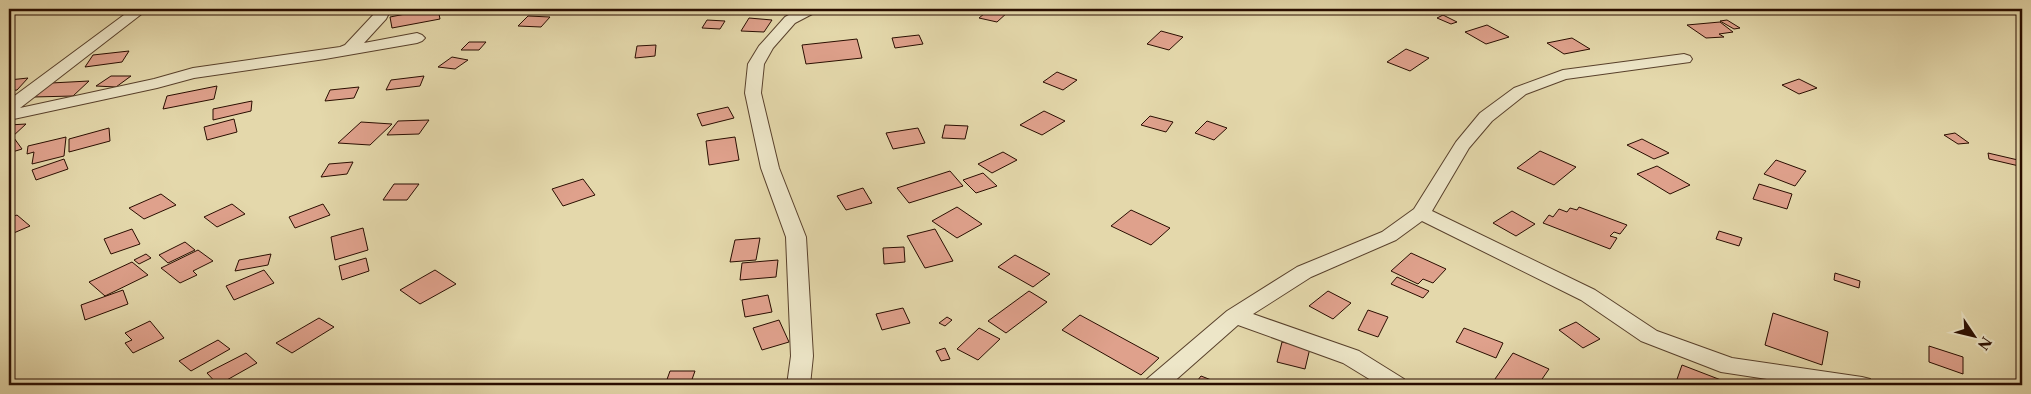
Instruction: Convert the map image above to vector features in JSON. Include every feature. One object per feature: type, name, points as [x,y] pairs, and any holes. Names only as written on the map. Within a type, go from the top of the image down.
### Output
[{"type":"street","points":[[9,108],[141,9]]},
{"type":"street","points":[[325,54],[350,48],[381,16],[384,9]]},
{"type":"street","points":[[798,385],[802,356],[796,237],[770,168],[754,93],[756,64],[767,46],[790,20],[811,9]]},
{"type":"street","points":[[9,115],[157,83],[193,73],[325,54],[418,38]]},
{"type":"street","points":[[1155,385],[1235,316],[1304,272],[1389,236],[1421,213],[1462,146],[1486,117],[1520,92],[1563,75],[1684,59]]},
{"type":"street","points":[[1421,213],[1588,294],[1649,336],[1729,366],[1862,385]]},
{"type":"street","points":[[1235,316],[1350,357],[1396,385]]},
{"type":"building","points":[[438,9],[440,19],[392,28],[390,17]]},
{"type":"building","points":[[990,9],[1008,12],[997,22],[979,18]]},
{"type":"building","points":[[1443,15],[1457,22],[1451,24],[1437,18]]},
{"type":"building","points":[[528,16],[550,17],[541,27],[518,26]]},
{"type":"building","points":[[749,18],[772,20],[764,32],[741,31]]},
{"type":"building","points":[[707,20],[725,21],[720,29],[702,28]]},
{"type":"building","points":[[1727,20],[1740,28],[1734,29],[1720,21]]},
{"type":"building","points":[[1720,22],[1733,32],[1719,34],[1724,37],[1706,38],[1687,25]]},
{"type":"building","points":[[1487,25],[1509,37],[1486,44],[1465,32]]},
{"type":"building","points":[[1161,31],[1183,37],[1169,50],[1147,44]]},
{"type":"building","points":[[919,35],[923,44],[895,48],[892,38]]},
{"type":"building","points":[[1572,38],[1590,49],[1564,54],[1547,43]]},
{"type":"building","points":[[857,39],[862,58],[806,64],[802,45]]},
{"type":"building","points":[[469,42],[486,42],[479,50],[461,50]]},
{"type":"building","points":[[656,45],[655,56],[635,58],[637,46]]},
{"type":"building","points":[[1406,49],[1429,58],[1410,71],[1387,62]]},
{"type":"building","points":[[129,51],[122,62],[85,67],[93,55]]},
{"type":"building","points":[[452,57],[468,60],[455,69],[438,67]]},
{"type":"building","points":[[1057,72],[1077,80],[1063,90],[1043,82]]},
{"type":"building","points":[[111,76],[131,76],[116,87],[96,86]]},
{"type":"building","points":[[424,76],[420,86],[386,90],[391,80]]},
{"type":"building","points":[[28,78],[17,90],[9,91],[9,80]]},
{"type":"building","points":[[1799,79],[1817,88],[1799,94],[1782,85]]},
{"type":"building","points":[[89,81],[73,96],[33,97],[51,83]]},
{"type":"building","points":[[217,86],[214,99],[163,109],[167,96]]},
{"type":"building","points":[[359,87],[354,98],[325,101],[330,90]]},
{"type":"building","points":[[252,101],[251,111],[213,120],[213,109]]},
{"type":"building","points":[[728,107],[734,118],[702,126],[697,114]]},
{"type":"building","points":[[1044,111],[1065,121],[1042,135],[1020,125]]},
{"type":"building","points":[[1150,116],[1173,122],[1166,132],[1141,125]]},
{"type":"building","points":[[234,119],[237,132],[207,140],[204,127]]},
{"type":"building","points":[[429,120],[419,134],[387,135],[398,121]]},
{"type":"building","points":[[1207,121],[1227,128],[1214,140],[1195,133]]},
{"type":"building","points":[[361,122],[392,124],[370,145],[338,143]]},
{"type":"building","points":[[26,124],[12,137],[9,137],[9,125]]},
{"type":"building","points":[[945,125],[968,126],[965,139],[942,138]]},
{"type":"building","points":[[109,128],[110,141],[69,152],[69,139]]},
{"type":"building","points":[[918,128],[925,143],[893,149],[886,133]]},
{"type":"building","points":[[1955,133],[1969,143],[1958,144],[1944,135]]},
{"type":"building","points":[[66,137],[64,156],[32,164],[34,152],[27,154],[28,146]]},
{"type":"building","points":[[735,137],[739,160],[709,165],[706,141]]},
{"type":"building","points":[[14,138],[22,149],[9,153],[9,139]]},
{"type":"building","points":[[1642,139],[1669,153],[1654,159],[1627,145]]},
{"type":"building","points":[[1540,151],[1576,167],[1554,185],[1517,168]]},
{"type":"building","points":[[1003,152],[1017,160],[992,173],[978,164]]},
{"type":"building","points":[[1988,153],[2018,160],[2019,166],[1989,159]]},
{"type":"building","points":[[64,159],[68,169],[36,180],[32,170]]},
{"type":"building","points":[[1776,160],[1806,171],[1795,186],[1764,174]]},
{"type":"building","points":[[353,162],[347,174],[321,177],[329,164]]},
{"type":"building","points":[[1657,166],[1690,185],[1670,194],[1637,174]]},
{"type":"building","points":[[950,171],[963,186],[909,203],[897,188]]},
{"type":"building","points":[[983,173],[997,186],[976,193],[963,180]]},
{"type":"building","points":[[583,179],[595,195],[563,206],[552,189]]},
{"type":"building","points":[[394,184],[419,184],[407,200],[383,200]]},
{"type":"building","points":[[1759,184],[1792,194],[1787,209],[1753,199]]},
{"type":"building","points":[[863,188],[872,203],[846,210],[837,196]]},
{"type":"building","points":[[161,194],[176,205],[144,219],[129,208]]},
{"type":"building","points":[[232,204],[245,214],[217,227],[204,217]]},
{"type":"building","points":[[323,204],[330,215],[295,228],[289,217]]},
{"type":"building","points":[[957,207],[982,224],[957,238],[932,221]]},
{"type":"building","points":[[1579,207],[1627,225],[1620,234],[1614,232],[1610,236],[1617,238],[1610,249],[1543,223],[1549,215],[1553,217],[1559,209],[1567,212],[1570,208],[1577,210]]},
{"type":"building","points":[[1131,210],[1170,228],[1151,245],[1111,226]]},
{"type":"building","points":[[1512,211],[1535,224],[1516,236],[1493,223]]},
{"type":"building","points":[[17,215],[30,226],[9,235],[9,218]]},
{"type":"building","points":[[363,228],[368,250],[335,260],[331,237]]},
{"type":"building","points":[[132,229],[140,244],[111,254],[104,239]]},
{"type":"building","points":[[935,229],[953,261],[925,268],[907,236]]},
{"type":"building","points":[[1719,231],[1742,238],[1739,246],[1716,239]]},
{"type":"building","points":[[760,238],[756,260],[730,262],[735,240]]},
{"type":"building","points":[[185,242],[195,250],[168,263],[159,255]]},
{"type":"building","points":[[904,247],[905,262],[884,264],[883,248]]},
{"type":"building","points":[[198,250],[213,261],[193,271],[197,275],[180,283],[161,268]]},
{"type":"building","points":[[1411,253],[1446,269],[1433,283],[1423,279],[1418,284],[1391,271]]},
{"type":"building","points":[[146,254],[151,258],[139,264],[134,260]]},
{"type":"building","points":[[271,254],[268,265],[235,271],[239,260]]},
{"type":"building","points":[[1015,255],[1050,274],[1033,287],[998,267]]},
{"type":"building","points":[[366,258],[369,271],[342,280],[339,266]]},
{"type":"building","points":[[778,260],[776,277],[740,280],[742,263]]},
{"type":"building","points":[[132,262],[148,275],[105,296],[89,282]]},
{"type":"building","points":[[264,270],[274,283],[234,300],[226,286]]},
{"type":"building","points":[[435,270],[456,284],[420,304],[400,290]]},
{"type":"building","points":[[1835,273],[1860,281],[1859,288],[1834,280]]},
{"type":"building","points":[[1397,277],[1429,291],[1423,298],[1391,284]]},
{"type":"building","points":[[123,290],[128,304],[85,320],[81,305]]},
{"type":"building","points":[[1029,291],[1047,302],[1006,333],[988,321]]},
{"type":"building","points":[[1328,291],[1351,303],[1333,319],[1309,306]]},
{"type":"building","points":[[768,295],[772,312],[745,317],[742,300]]},
{"type":"building","points":[[903,308],[910,323],[882,330],[876,314]]},
{"type":"building","points":[[1368,310],[1388,317],[1378,337],[1358,330]]},
{"type":"building","points":[[1773,313],[1828,332],[1822,365],[1765,345]]},
{"type":"building","points":[[1080,315],[1159,358],[1141,375],[1062,330]]},
{"type":"building","points":[[947,317],[952,320],[945,326],[939,323]]},
{"type":"building","points":[[319,318],[334,327],[292,353],[276,343]]},
{"type":"building","points":[[779,320],[789,342],[762,350],[753,328]]},
{"type":"building","points":[[150,321],[164,338],[133,353],[125,343],[132,340],[125,333]]},
{"type":"building","points":[[1576,322],[1600,339],[1583,348],[1559,330]]},
{"type":"building","points":[[979,328],[1000,339],[978,360],[957,349]]},
{"type":"building","points":[[1464,328],[1503,343],[1496,358],[1456,342]]},
{"type":"building","points":[[218,340],[230,349],[191,371],[179,361]]},
{"type":"building","points":[[1282,342],[1310,348],[1305,369],[1277,362]]},
{"type":"building","points":[[1929,346],[1963,357],[1963,374],[1929,362]]},
{"type":"building","points":[[945,348],[950,359],[941,361],[936,351]]},
{"type":"building","points":[[246,353],[257,363],[218,385],[207,373]]},
{"type":"building","points":[[1513,353],[1549,369],[1538,385],[1509,385],[1495,379]]},
{"type":"building","points":[[1682,365],[1734,385],[1675,385]]},
{"type":"building","points":[[670,371],[695,371],[690,385],[665,385]]},
{"type":"building","points":[[1201,376],[1224,385],[1194,385]]}]
